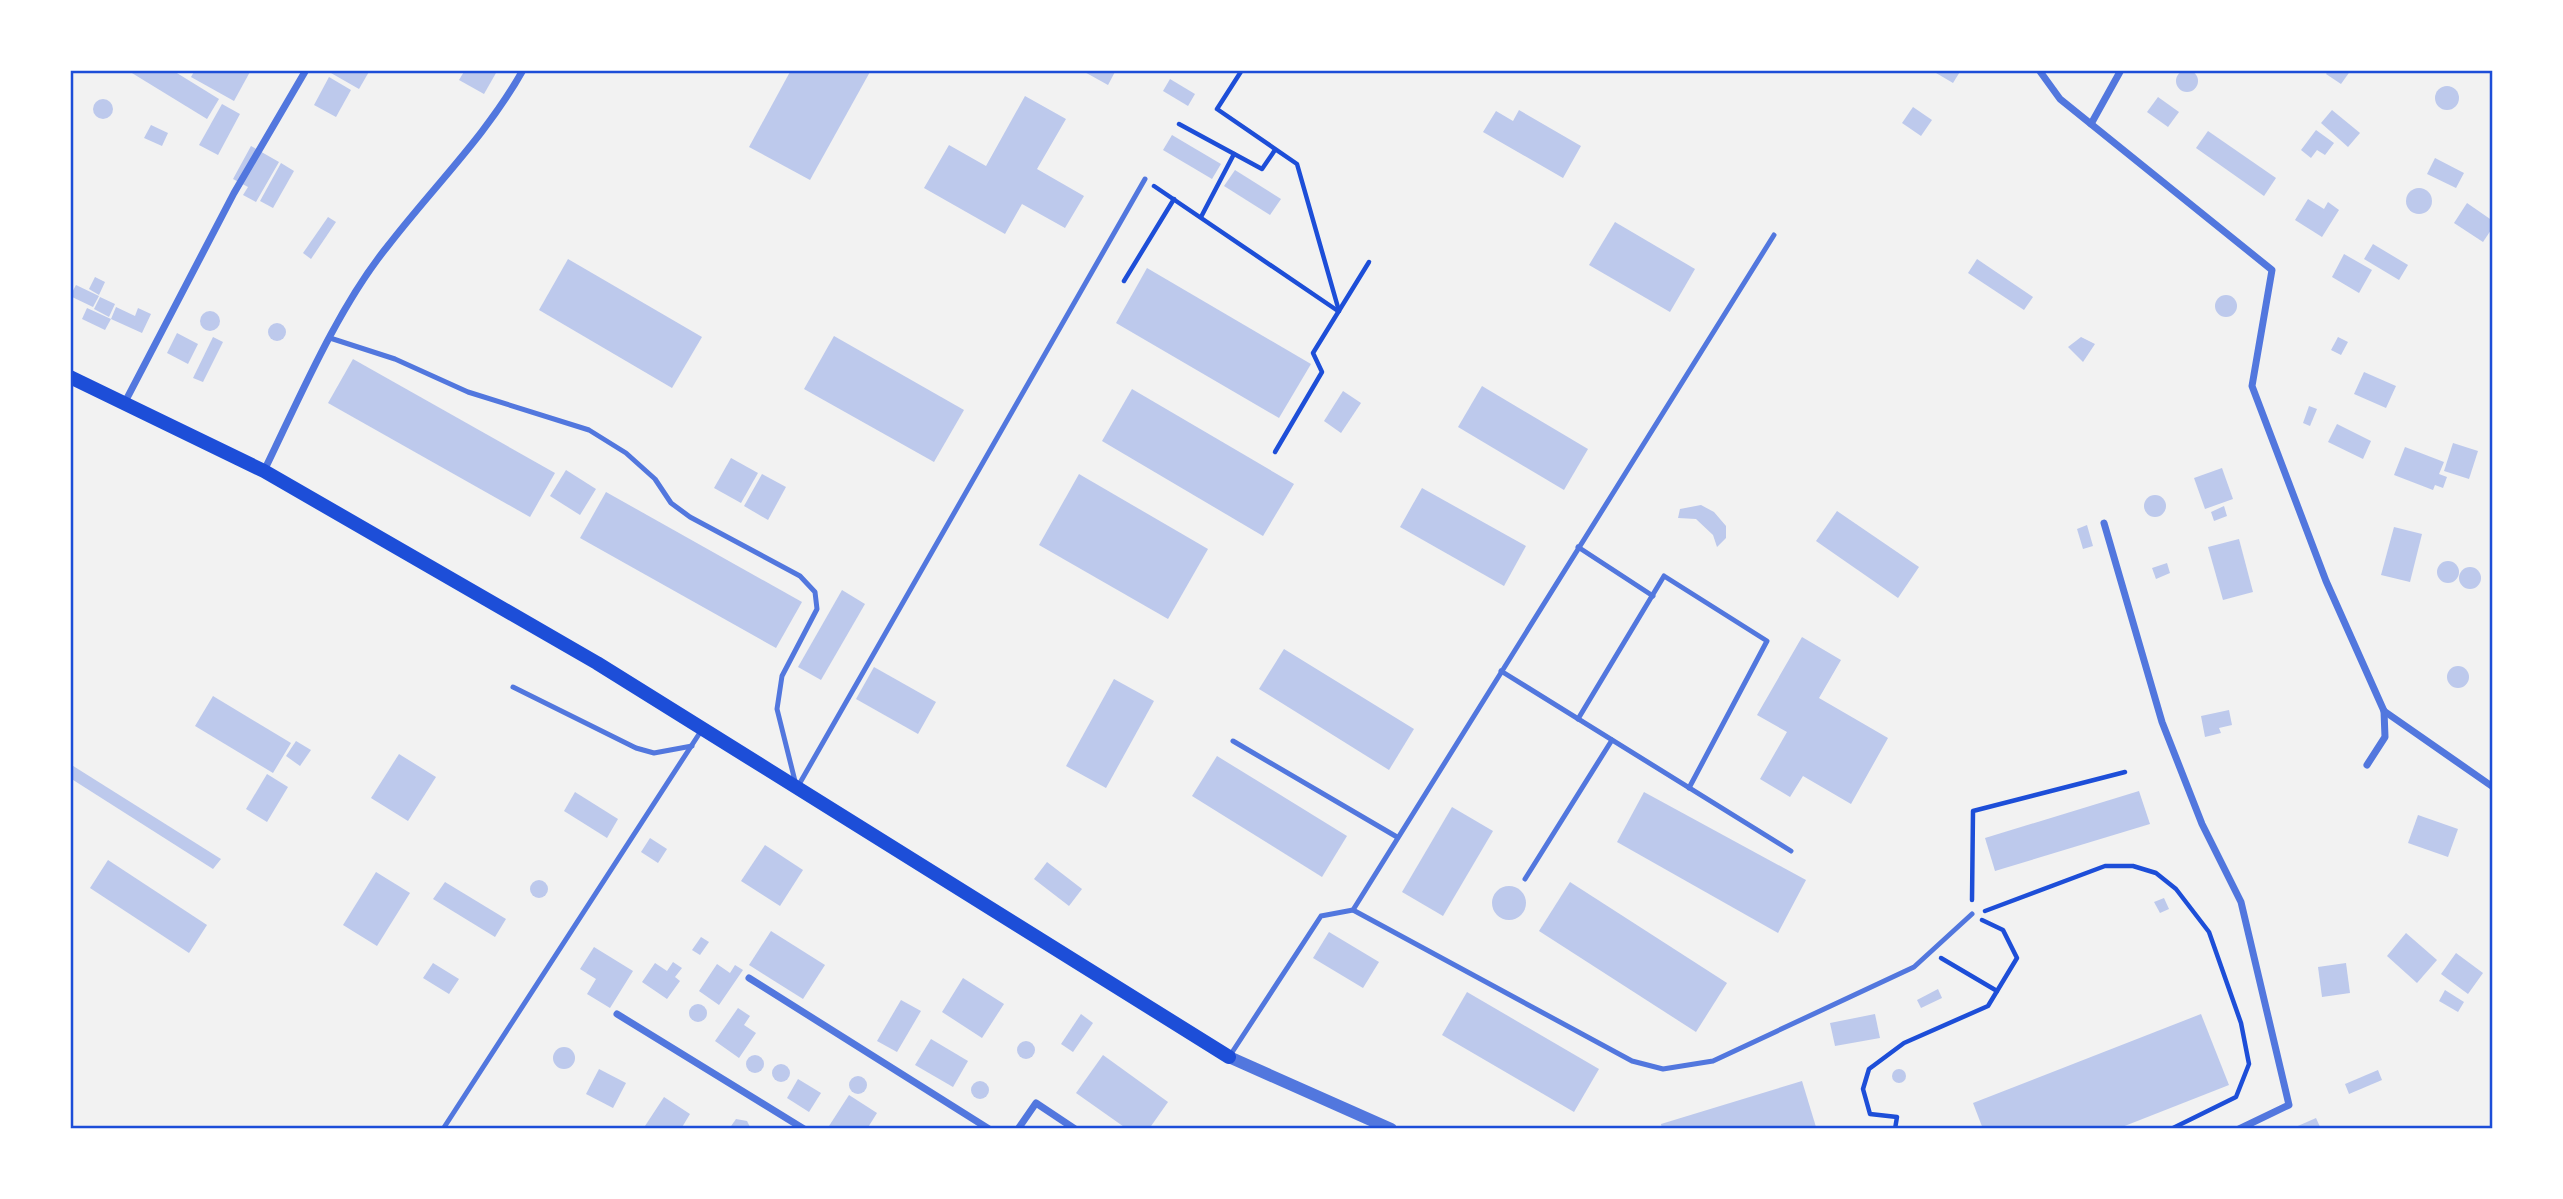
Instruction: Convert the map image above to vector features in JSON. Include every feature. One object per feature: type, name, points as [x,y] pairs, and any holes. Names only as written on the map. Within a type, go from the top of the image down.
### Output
[{"type":"main road","points":[[70,377],[264,471],[597,663],[1229,1057]]},
{"type":"street","points":[[125,402],[234,193],[306,70]]},
{"type":"street","points":[[264,471],[330,338],[385,248],[472,147],[505,102],[523,70]]},
{"type":"street","points":[[2039,70],[2060,99],[2272,270],[2252,386],[2326,581],[2384,711],[2385,737],[2367,765]]},
{"type":"street","points":[[2091,124],[2121,70]]},
{"type":"street","points":[[2104,523],[2162,722],[2202,824],[2241,902],[2289,1105],[2239,1129]]},
{"type":"street","points":[[2384,711],[2493,787]]},
{"type":"street","points":[[749,978],[989,1129]]},
{"type":"street","points":[[617,1014],[804,1129]]},
{"type":"street","points":[[1229,1057],[1391,1129]]},
{"type":"street","points":[[1018,1129],[1036,1103],[1076,1129]]},
{"type":"lane","points":[[797,788],[1145,179]]},
{"type":"lane","points":[[1353,910],[1774,235]]},
{"type":"lane","points":[[330,338],[395,359],[468,392],[589,430],[655,479],[671,503],[690,517],[800,576],[816,592],[817,609],[782,677],[777,709],[797,788]]},
{"type":"lane","points":[[1578,547],[1653,596]]},
{"type":"lane","points":[[1578,719],[1664,576],[1767,642],[1689,788]]},
{"type":"lane","points":[[1501,671],[1791,851]]},
{"type":"lane","points":[[513,687],[636,748],[654,753],[692,746]]},
{"type":"lane","points":[[443,1129],[703,729]]},
{"type":"lane","points":[[1525,880],[1612,740]]},
{"type":"lane","points":[[1233,741],[1397,837]]},
{"type":"lane","points":[[1229,1057],[1321,916],[1353,910],[1632,1061],[1663,1069],[1713,1061],[1914,967],[1972,915]]},
{"type":"path","points":[[1242,70],[1217,109],[1297,164],[1339,311]]},
{"type":"path","points":[[1180,124],[1262,169],[1275,150]]},
{"type":"path","points":[[1201,217],[1234,154]]},
{"type":"path","points":[[1145,179],[1339,311]]},
{"type":"path","points":[[1125,281],[1174,199]]},
{"type":"path","points":[[1275,452],[1322,372],[1313,353],[1369,262]]},
{"type":"path","points":[[1972,915],[1973,811],[2125,772]]},
{"type":"path","points":[[1972,915],[2002,907],[2105,866],[2133,866],[2156,873],[2176,889],[2209,932],[2241,1023],[2249,1064],[2236,1097],[2171,1129]]},
{"type":"path","points":[[1895,1129],[1897,1117],[1870,1114],[1863,1089],[1869,1069],[1905,1043],[1988,1006],[2017,957],[2003,930],[1972,915]]},
{"type":"path","points":[[1931,953],[1997,991]]},
{"type":"building","points":[[127,70],[172,70],[219,99],[207,119]]},
{"type":"building","points":[[195,70],[251,70],[234,101],[191,77]]},
{"type":"building","points":[[333,70],[370,70],[359,89],[331,73]]},
{"type":"building","points":[[465,70],[490,70],[496,73],[484,94],[459,80]]},
{"type":"building","points":[[791,70],[871,70],[810,180],[749,147]]},
{"type":"building","points":[[1081,70],[1116,70],[1108,85]]},
{"type":"building","points":[[1931,70],[1961,70],[1953,83]]},
{"type":"building","points":[[2187,70],[2195,73],[2198,81],[2195,89],[2187,92],[2179,89],[2176,81],[2179,73]]},
{"type":"building","points":[[2329,70],[2351,70],[2341,84],[2326,74]]},
{"type":"building","points":[[329,77],[351,90],[336,117],[314,105]]},
{"type":"building","points":[[1170,79],[1195,94],[1188,106],[1163,91]]},
{"type":"building","points":[[2447,86],[2455,90],[2459,98],[2455,106],[2447,110],[2439,106],[2435,98],[2439,90]]},
{"type":"building","points":[[1025,96],[1066,119],[1037,169],[1084,196],[1065,228],[1022,204],[1005,234],[924,188],[949,145],[986,166]]},
{"type":"building","points":[[2158,97],[2179,112],[2168,127],[2147,112]]},
{"type":"building","points":[[103,99],[110,102],[113,109],[110,116],[103,119],[96,116],[93,109],[96,102]]},
{"type":"building","points":[[222,104],[240,114],[218,155],[199,145]]},
{"type":"building","points":[[1913,107],[1932,120],[1921,136],[1902,123]]},
{"type":"building","points":[[1519,110],[1581,146],[1563,178],[1483,132],[1496,111],[1513,121]]},
{"type":"building","points":[[2332,110],[2360,133],[2348,147],[2321,123]]},
{"type":"building","points":[[151,125],[168,133],[162,146],[144,138]]},
{"type":"building","points":[[2316,130],[2334,143],[2325,155],[2317,150],[2311,158],[2301,150]]},
{"type":"building","points":[[2208,131],[2276,178],[2264,196],[2196,148]]},
{"type":"building","points":[[1172,135],[1221,164],[1212,179],[1163,150]]},
{"type":"building","points":[[251,146],[279,162],[256,202],[243,195],[248,187],[233,179]]},
{"type":"building","points":[[2435,158],[2464,173],[2456,188],[2427,174]]},
{"type":"building","points":[[281,163],[294,171],[273,208],[260,201]]},
{"type":"building","points":[[1235,170],[1281,199],[1270,215],[1224,186]]},
{"type":"building","points":[[2419,188],[2428,192],[2432,201],[2428,210],[2419,214],[2410,210],[2406,201],[2410,192]]},
{"type":"building","points":[[2308,199],[2324,209],[2328,202],[2339,210],[2322,237],[2295,220]]},
{"type":"building","points":[[2467,203],[2493,221],[2493,227],[2483,242],[2454,223]]},
{"type":"building","points":[[328,217],[336,222],[311,259],[303,253]]},
{"type":"building","points":[[1615,222],[1695,269],[1670,312],[1589,265]]},
{"type":"building","points":[[2373,244],[2408,265],[2399,280],[2364,259]]},
{"type":"building","points":[[2344,254],[2372,270],[2359,293],[2332,277]]},
{"type":"building","points":[[568,259],[702,337],[672,388],[539,310]]},
{"type":"building","points":[[1977,259],[2033,297],[2024,310],[1968,273]]},
{"type":"building","points":[[1147,268],[1311,364],[1279,418],[1116,323]]},
{"type":"building","points":[[95,277],[105,282],[99,295],[89,289]]},
{"type":"building","points":[[76,285],[99,296],[93,307],[70,296]]},
{"type":"building","points":[[2226,295],[2234,298],[2237,306],[2234,314],[2226,317],[2218,314],[2215,306],[2218,298]]},
{"type":"building","points":[[100,297],[115,304],[109,317],[94,309]]},
{"type":"building","points":[[116,307],[135,316],[138,308],[151,314],[142,333],[111,319]]},
{"type":"building","points":[[87,308],[111,319],[105,330],[82,319]]},
{"type":"building","points":[[210,311],[217,314],[220,321],[217,328],[210,331],[203,328],[200,321],[203,314]]},
{"type":"building","points":[[273,323],[281,323],[286,332],[284,339],[273,341],[268,336],[268,328]]},
{"type":"building","points":[[177,333],[198,344],[188,364],[167,353]]},
{"type":"building","points":[[834,336],[964,410],[934,462],[804,389]]},
{"type":"building","points":[[213,337],[223,342],[203,382],[193,378]]},
{"type":"building","points":[[2081,337],[2095,344],[2083,362],[2068,347]]},
{"type":"building","points":[[2338,337],[2348,342],[2341,355],[2331,350]]},
{"type":"building","points":[[353,359],[555,473],[530,517],[328,403]]},
{"type":"building","points":[[2364,372],[2396,386],[2386,408],[2354,394]]},
{"type":"building","points":[[1482,386],[1588,449],[1564,490],[1458,427]]},
{"type":"building","points":[[1132,389],[1294,484],[1263,536],[1102,441]]},
{"type":"building","points":[[1343,391],[1361,403],[1341,433],[1324,421]]},
{"type":"building","points":[[2309,406],[2317,409],[2310,426],[2303,423]]},
{"type":"building","points":[[2337,424],[2371,441],[2363,459],[2328,442]]},
{"type":"building","points":[[2453,443],[2478,451],[2469,479],[2444,471]]},
{"type":"building","points":[[2405,447],[2444,462],[2439,474],[2447,477],[2443,488],[2435,485],[2433,490],[2394,475]]},
{"type":"building","points":[[731,458],[758,473],[741,503],[714,488]]},
{"type":"building","points":[[2222,468],[2233,499],[2205,509],[2194,478]]},
{"type":"building","points":[[566,470],[596,489],[580,515],[550,496]]},
{"type":"building","points":[[762,474],[786,487],[768,520],[744,506]]},
{"type":"building","points":[[1079,474],[1208,549],[1168,619],[1039,545]]},
{"type":"building","points":[[1422,488],[1526,546],[1504,586],[1400,527]]},
{"type":"building","points":[[606,492],[802,602],[776,648],[580,538]]},
{"type":"building","points":[[2151,495],[2159,495],[2166,502],[2166,510],[2159,517],[2151,517],[2144,510],[2144,502]]},
{"type":"building","points":[[1701,505],[1714,512],[1726,526],[1726,538],[1717,547],[1713,535],[1696,519],[1678,518],[1680,509]]},
{"type":"building","points":[[2224,506],[2227,516],[2214,521],[2211,512]]},
{"type":"building","points":[[1837,511],[1919,567],[1898,598],[1816,541]]},
{"type":"building","points":[[2087,525],[2093,546],[2083,549],[2077,529]]},
{"type":"building","points":[[2394,527],[2422,534],[2410,582],[2381,575]]},
{"type":"building","points":[[2239,539],[2253,592],[2223,600],[2208,547]]},
{"type":"building","points":[[2448,561],[2456,564],[2459,572],[2456,580],[2448,583],[2440,580],[2437,572],[2440,564]]},
{"type":"building","points":[[2167,563],[2170,573],[2156,579],[2152,568]]},
{"type":"building","points":[[2470,567],[2478,570],[2481,578],[2478,586],[2470,589],[2462,586],[2459,578],[2462,570]]},
{"type":"building","points":[[842,590],[865,604],[821,680],[798,667]]},
{"type":"building","points":[[1802,637],[1841,660],[1819,698],[1888,738],[1851,804],[1803,776],[1790,797],[1760,779],[1787,732],[1757,715]]},
{"type":"building","points":[[1284,649],[1414,729],[1389,770],[1259,689]]},
{"type":"building","points":[[2458,666],[2466,669],[2469,677],[2466,685],[2458,688],[2450,685],[2447,677],[2450,669]]},
{"type":"building","points":[[874,667],[936,702],[918,734],[856,699]]},
{"type":"building","points":[[1114,679],[1154,701],[1106,788],[1066,766]]},
{"type":"building","points":[[213,696],[291,743],[273,773],[195,726]]},
{"type":"building","points":[[2229,710],[2232,725],[2219,728],[2221,733],[2205,737],[2201,716]]},
{"type":"building","points":[[296,741],[311,750],[300,766],[286,756]]},
{"type":"building","points":[[399,754],[436,777],[408,821],[371,798]]},
{"type":"building","points":[[1217,756],[1347,836],[1322,877],[1192,796]]},
{"type":"building","points":[[70,764],[221,859],[213,869],[70,778]]},
{"type":"building","points":[[267,774],[288,787],[267,822],[246,809]]},
{"type":"building","points":[[2139,791],[2150,824],[1995,871],[1985,838]]},
{"type":"building","points":[[575,792],[618,819],[607,838],[564,811]]},
{"type":"building","points":[[1644,792],[1806,880],[1778,933],[1617,842]]},
{"type":"building","points":[[1452,807],[1493,831],[1443,916],[1402,892]]},
{"type":"building","points":[[2418,815],[2458,829],[2448,857],[2408,843]]},
{"type":"building","points":[[650,838],[667,849],[658,863],[641,852]]},
{"type":"building","points":[[765,845],[803,870],[780,906],[741,881]]},
{"type":"building","points":[[108,860],[207,925],[189,953],[90,888]]},
{"type":"building","points":[[1047,862],[1082,889],[1069,906],[1034,879]]},
{"type":"building","points":[[376,872],[410,893],[377,946],[343,925]]},
{"type":"building","points":[[535,880],[543,880],[548,889],[546,896],[535,898],[530,893],[530,885]]},
{"type":"building","points":[[445,882],[506,919],[495,937],[433,899]]},
{"type":"building","points":[[1570,882],[1727,983],[1696,1032],[1539,931]]},
{"type":"building","points":[[1509,886],[1521,891],[1526,903],[1521,915],[1509,920],[1497,915],[1492,903],[1497,891]]},
{"type":"building","points":[[2164,898],[2169,909],[2160,913],[2154,902]]},
{"type":"building","points":[[771,931],[825,965],[803,999],[749,965]]},
{"type":"building","points":[[1329,932],[1379,962],[1363,988],[1313,958]]},
{"type":"building","points":[[2406,933],[2437,960],[2417,983],[2387,956]]},
{"type":"building","points":[[701,937],[709,942],[700,955],[692,950]]},
{"type":"building","points":[[594,947],[633,971],[610,1008],[587,994],[596,979],[580,969]]},
{"type":"building","points":[[2456,953],[2483,973],[2468,994],[2441,974]]},
{"type":"building","points":[[673,962],[682,968],[675,977],[680,981],[667,999],[642,982],[655,963],[667,971]]},
{"type":"building","points":[[433,963],[459,979],[449,994],[423,978]]},
{"type":"building","points":[[2346,963],[2350,993],[2322,997],[2318,967]]},
{"type":"building","points":[[717,964],[730,973],[735,965],[743,970],[719,1005],[699,991]]},
{"type":"building","points":[[963,978],[1004,1004],[982,1038],[942,1012]]},
{"type":"building","points":[[1938,989],[1942,998],[1921,1008],[1917,1000]]},
{"type":"building","points":[[2445,990],[2464,1002],[2458,1012],[2439,1001]]},
{"type":"building","points":[[1467,992],[1599,1069],[1574,1112],[1442,1035]]},
{"type":"building","points":[[901,1000],[921,1011],[897,1052],[877,1041]]},
{"type":"building","points":[[694,1004],[702,1004],[707,1013],[705,1020],[694,1022],[689,1017],[689,1009]]},
{"type":"building","points":[[738,1008],[750,1016],[744,1025],[756,1033],[739,1058],[715,1041]]},
{"type":"building","points":[[1081,1014],[1093,1023],[1073,1052],[1061,1044]]},
{"type":"building","points":[[1875,1014],[1880,1038],[1835,1046],[1830,1023]]},
{"type":"building","points":[[2201,1014],[2229,1085],[2117,1129],[1983,1129],[1973,1103]]},
{"type":"building","points":[[931,1039],[968,1061],[953,1087],[915,1065]]},
{"type":"building","points":[[1022,1041],[1030,1041],[1035,1050],[1033,1057],[1022,1059],[1017,1054],[1017,1046]]},
{"type":"building","points":[[564,1047],[572,1050],[575,1058],[572,1066],[564,1069],[556,1066],[553,1058],[556,1050]]},
{"type":"building","points":[[755,1055],[763,1060],[764,1064],[759,1072],[755,1073],[747,1068],[746,1064],[751,1056]]},
{"type":"building","points":[[1103,1055],[1168,1102],[1149,1129],[1127,1129],[1076,1093]]},
{"type":"building","points":[[781,1064],[788,1066],[788,1080],[781,1082],[774,1080],[772,1073],[774,1066]]},
{"type":"building","points":[[599,1069],[626,1083],[613,1108],[586,1094]]},
{"type":"building","points":[[1899,1069],[1904,1071],[1904,1081],[1899,1083],[1894,1081],[1892,1076],[1894,1071]]},
{"type":"building","points":[[2378,1070],[2382,1080],[2349,1094],[2345,1084]]},
{"type":"building","points":[[858,1076],[865,1078],[865,1092],[858,1094],[851,1092],[849,1085],[851,1078]]},
{"type":"building","points":[[798,1079],[821,1093],[809,1112],[787,1098]]},
{"type":"building","points":[[976,1081],[984,1081],[989,1090],[987,1097],[976,1099],[971,1094],[971,1086]]},
{"type":"building","points":[[1802,1081],[1816,1127],[1662,1129],[1661,1124]]},
{"type":"building","points":[[849,1095],[877,1113],[867,1129],[834,1129],[829,1126]]},
{"type":"building","points":[[664,1097],[690,1114],[681,1129],[650,1129],[645,1126]]},
{"type":"building","points":[[2316,1118],[2321,1129],[2291,1129]]},
{"type":"building","points":[[736,1119],[747,1121],[751,1129],[729,1129]]}]
